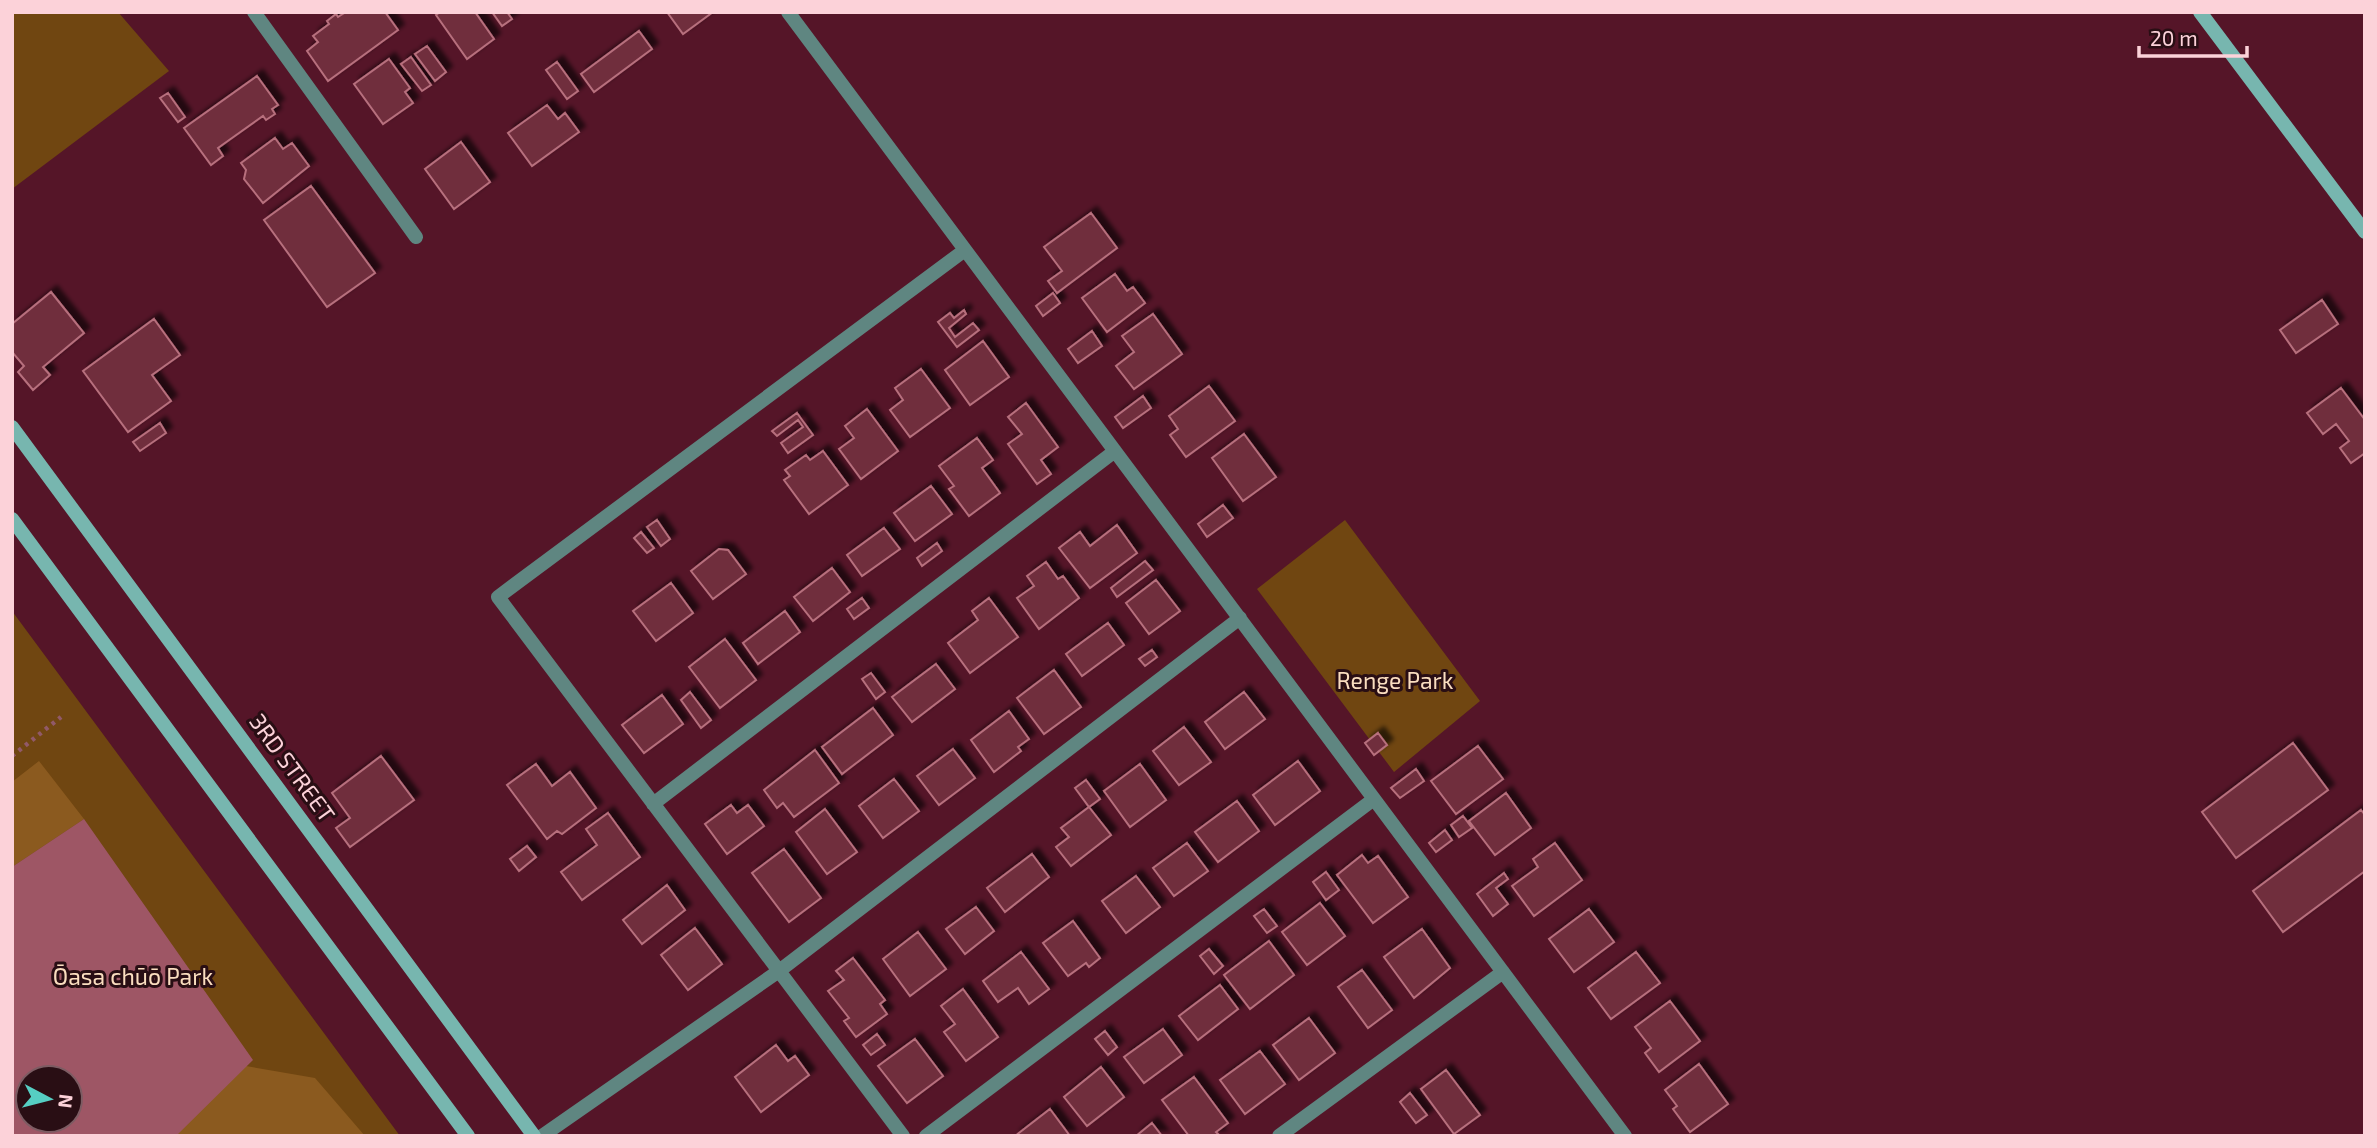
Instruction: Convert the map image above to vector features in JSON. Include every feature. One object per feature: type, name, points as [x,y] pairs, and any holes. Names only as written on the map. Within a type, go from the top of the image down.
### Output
[{"type":"street","points":[[254,12],[416,237]]},
{"type":"street","points":[[788,12],[1625,1136]]},
{"type":"street","points":[[2200,12],[2365,232]]},
{"type":"street","points":[[903,1136],[498,597],[965,250]]},
{"type":"street","name":"3RD STREET","points":[[12,427],[534,1136]]},
{"type":"street","points":[[653,804],[1115,451]]},
{"type":"street","points":[[12,519],[468,1136]]},
{"type":"street","points":[[542,1136],[779,971],[1240,618]]},
{"type":"street","points":[[926,1136],[1374,799]]},
{"type":"street","points":[[1279,1136],[1503,972]]},
{"type":"path","points":[[12,756],[61,717]]},
{"type":"green space","points":[[12,12],[118,12],[169,71],[12,189]]},
{"type":"green space","name":"Renge Park","points":[[1345,520],[1480,701],[1394,772],[1257,589]]},
{"type":"green space","name":"Ōasa chūō Park","points":[[12,611],[400,1136],[12,1136]]},
{"type":"shaded area","points":[[39,761],[84,819],[12,867],[12,782]]},
{"type":"shaded area","points":[[84,819],[253,1060],[176,1136],[12,1136],[12,867]]},
{"type":"shaded area","points":[[246,1066],[315,1078],[365,1136],[174,1136]]},
{"type":"building","points":[[346,12],[385,12],[398,30],[328,81],[307,51],[318,42],[313,36],[329,24],[327,21],[336,14],[338,17]]},
{"type":"building","points":[[440,12],[475,12],[494,39],[467,59],[436,15]]},
{"type":"building","points":[[492,12],[507,12],[512,19],[502,26]]},
{"type":"building","points":[[667,12],[713,12],[683,34]]},
{"type":"building","points":[[639,31],[652,49],[594,92],[581,74]]},
{"type":"building","points":[[427,46],[446,72],[435,81],[415,54]]},
{"type":"building","points":[[411,57],[431,85],[422,91],[401,64]]},
{"type":"building","points":[[389,59],[410,88],[405,92],[413,103],[383,124],[354,84]]},
{"type":"building","points":[[557,62],[578,91],[567,99],[546,70]]},
{"type":"building","points":[[257,76],[278,105],[272,109],[275,114],[266,120],[263,116],[218,148],[223,156],[211,165],[184,128]]},
{"type":"building","points":[[168,93],[185,117],[178,122],[160,98]]},
{"type":"building","points":[[547,105],[558,119],[565,113],[579,132],[532,166],[508,133]]},
{"type":"building","points":[[275,138],[283,149],[292,143],[309,166],[263,203],[244,179],[246,170],[241,163]]},
{"type":"building","points":[[461,142],[490,182],[454,209],[425,169]]},
{"type":"building","points":[[311,186],[375,273],[327,307],[264,220]]},
{"type":"building","points":[[1091,213],[1117,248],[1057,293],[1048,281],[1062,271],[1044,247]]},
{"type":"building","points":[[1115,274],[1127,291],[1133,287],[1145,303],[1107,332],[1082,298]]},
{"type":"building","points":[[51,292],[84,333],[43,367],[50,375],[33,390],[18,372],[24,366],[12,352],[12,324]]},
{"type":"building","points":[[1053,293],[1060,303],[1043,316],[1036,306]]},
{"type":"building","points":[[2322,300],[2338,324],[2296,353],[2280,330]]},
{"type":"building","points":[[964,310],[966,314],[949,328],[955,337],[973,323],[979,330],[957,347],[938,322],[950,313],[954,318]]},
{"type":"building","points":[[1153,314],[1182,354],[1134,389],[1116,366],[1134,352],[1122,336]]},
{"type":"building","points":[[154,319],[180,355],[152,375],[171,401],[128,432],[83,371]]},
{"type":"building","points":[[1092,331],[1102,346],[1078,363],[1068,349]]},
{"type":"building","points":[[983,341],[1009,377],[970,405],[945,370]]},
{"type":"building","points":[[921,369],[950,408],[910,437],[890,410],[903,400],[895,388]]},
{"type":"building","points":[[1209,386],[1235,421],[1186,457],[1170,435],[1178,429],[1169,416]]},
{"type":"building","points":[[2341,388],[2365,420],[2365,453],[2351,463],[2340,448],[2349,441],[2336,424],[2323,434],[2307,413]]},
{"type":"building","points":[[1143,396],[1151,408],[1123,428],[1115,417]]},
{"type":"building","points":[[1026,403],[1058,447],[1041,460],[1051,474],[1037,484],[1008,444],[1022,434],[1008,417]]},
{"type":"building","points":[[867,409],[898,451],[861,479],[839,449],[854,438],[845,426]]},
{"type":"building","points":[[797,413],[813,435],[788,453],[781,443],[803,427],[798,420],[777,436],[772,431]]},
{"type":"building","points":[[160,423],[166,433],[140,451],[133,442]]},
{"type":"building","points":[[1244,434],[1276,477],[1243,501],[1212,458]]},
{"type":"building","points":[[977,438],[993,460],[982,468],[1000,493],[969,516],[949,489],[954,486],[939,466]]},
{"type":"building","points":[[823,451],[848,485],[809,514],[784,480],[790,476],[785,470],[806,455],[810,460]]},
{"type":"building","points":[[931,486],[952,514],[915,541],[894,513]]},
{"type":"building","points":[[1223,505],[1233,518],[1207,537],[1198,524]]},
{"type":"building","points":[[657,520],[670,539],[661,546],[647,527]]},
{"type":"building","points":[[1117,525],[1137,553],[1090,588],[1059,548],[1080,532],[1090,546]]},
{"type":"building","points":[[884,528],[900,549],[862,576],[847,555]]},
{"type":"building","points":[[641,532],[654,548],[647,553],[634,538]]},
{"type":"building","points":[[937,543],[942,551],[922,566],[917,558]]},
{"type":"building","points":[[719,549],[728,550],[746,574],[713,599],[691,571]]},
{"type":"building","points":[[1145,561],[1153,570],[1117,597],[1111,588]]},
{"type":"building","points":[[1046,562],[1058,579],[1063,576],[1079,598],[1039,629],[1017,598],[1034,586],[1027,576]]},
{"type":"building","points":[[832,568],[850,592],[813,621],[794,597]]},
{"type":"building","points":[[1156,580],[1180,611],[1149,634],[1126,603]]},
{"type":"building","points":[[671,583],[693,613],[656,641],[633,611]]},
{"type":"building","points":[[862,598],[869,608],[854,619],[847,609]]},
{"type":"building","points":[[989,598],[1018,637],[970,673],[948,643],[978,620],[972,611]]},
{"type":"building","points":[[785,611],[800,632],[758,664],[743,643]]},
{"type":"building","points":[[1108,623],[1124,645],[1082,676],[1066,654]]},
{"type":"building","points":[[725,639],[756,680],[720,708],[689,667]]},
{"type":"building","points":[[1152,650],[1157,657],[1145,666],[1139,659]]},
{"type":"building","points":[[936,664],[955,689],[912,722],[892,697]]},
{"type":"building","points":[[1054,670],[1081,707],[1044,734],[1017,698]]},
{"type":"building","points":[[871,673],[885,692],[876,699],[862,679]]},
{"type":"building","points":[[690,692],[711,720],[701,728],[681,700]]},
{"type":"building","points":[[1244,692],[1265,719],[1225,749],[1205,722]]},
{"type":"building","points":[[662,695],[683,724],[644,753],[622,725]]},
{"type":"building","points":[[873,708],[893,735],[842,774],[822,747]]},
{"type":"building","points":[[1009,711],[1029,739],[1018,747],[1021,751],[994,772],[971,740]]},
{"type":"building","points":[[1184,727],[1211,762],[1179,785],[1153,751]]},
{"type":"building","points":[[1378,733],[1387,745],[1374,755],[1365,743]]},
{"type":"building","points":[[2293,743],[2328,790],[2236,858],[2202,812]]},
{"type":"building","points":[[1478,746],[1503,779],[1456,814],[1431,781]]},
{"type":"building","points":[[953,749],[975,778],[939,805],[917,776]]},
{"type":"building","points":[[815,750],[839,783],[794,817],[783,803],[777,808],[764,790]]},
{"type":"building","points":[[381,756],[414,800],[350,847],[336,828],[350,818],[332,793]]},
{"type":"building","points":[[1298,761],[1320,791],[1275,825],[1253,795]]},
{"type":"building","points":[[536,764],[552,786],[570,772],[596,808],[562,834],[557,831],[547,839],[507,785]]},
{"type":"building","points":[[1140,764],[1166,800],[1130,827],[1104,791]]},
{"type":"building","points":[[1416,769],[1424,781],[1400,798],[1391,788]]},
{"type":"building","points":[[894,779],[919,811],[883,838],[859,806]]},
{"type":"building","points":[[1086,780],[1100,799],[1089,807],[1075,788]]},
{"type":"building","points":[[1506,793],[1531,828],[1495,855],[1469,821]]},
{"type":"building","points":[[1237,801],[1259,831],[1218,862],[1195,832]]},
{"type":"building","points":[[731,805],[737,813],[748,805],[764,826],[727,854],[705,824]]},
{"type":"building","points":[[1089,807],[1111,835],[1071,866],[1056,847],[1069,837],[1061,828]]},
{"type":"building","points":[[825,809],[857,852],[827,874],[796,832]]},
{"type":"building","points":[[2361,810],[2365,815],[2365,871],[2283,932],[2253,891]]},
{"type":"building","points":[[608,813],[640,857],[582,900],[561,872],[597,845],[586,829]]},
{"type":"building","points":[[1463,816],[1472,828],[1459,837],[1451,825]]},
{"type":"building","points":[[1445,830],[1452,840],[1436,852],[1429,843]]},
{"type":"building","points":[[1187,843],[1208,871],[1174,896],[1153,868]]},
{"type":"building","points":[[1555,843],[1582,880],[1534,916],[1512,886],[1538,867],[1533,859]]},
{"type":"building","points":[[527,846],[536,857],[519,871],[510,859]]},
{"type":"building","points":[[784,849],[821,898],[789,922],[752,873]]},
{"type":"building","points":[[1032,854],[1049,877],[1005,912],[987,888]]},
{"type":"building","points":[[1362,855],[1368,863],[1378,856],[1408,897],[1373,923],[1337,875]]},
{"type":"building","points":[[1326,872],[1339,890],[1326,900],[1313,882]]},
{"type":"building","points":[[1504,873],[1508,879],[1496,888],[1508,904],[1493,916],[1477,894]]},
{"type":"building","points":[[1136,876],[1160,907],[1126,933],[1102,901]]},
{"type":"building","points":[[667,885],[685,910],[642,944],[623,920]]},
{"type":"building","points":[[1320,903],[1345,936],[1307,965],[1282,932]]},
{"type":"building","points":[[976,907],[994,931],[965,954],[946,929]]},
{"type":"building","points":[[1264,909],[1277,926],[1267,933],[1254,916]]},
{"type":"building","points":[[1589,909],[1614,942],[1574,972],[1549,939]]},
{"type":"building","points":[[1073,921],[1100,958],[1089,967],[1086,963],[1068,976],[1043,943]]},
{"type":"building","points":[[695,928],[722,964],[688,990],[661,955]]},
{"type":"building","points":[[1422,929],[1450,968],[1414,998],[1384,957]]},
{"type":"building","points":[[918,932],[946,969],[910,996],[883,959]]},
{"type":"building","points":[[1269,941],[1294,975],[1250,1009],[1224,975]]},
{"type":"building","points":[[1209,949],[1223,966],[1214,974],[1200,956]]},
{"type":"building","points":[[1021,952],[1049,989],[1029,1004],[1018,988],[998,1002],[983,981]]},
{"type":"building","points":[[1636,952],[1660,983],[1611,1019],[1588,988]]},
{"type":"building","points":[[853,958],[885,1000],[880,1004],[887,1014],[856,1037],[844,1021],[849,1018],[828,991],[844,980],[836,971]]},
{"type":"building","points":[[1362,970],[1392,1010],[1368,1028],[1338,987]]},
{"type":"building","points":[[1220,985],[1238,1009],[1198,1040],[1179,1016]]},
{"type":"building","points":[[963,989],[998,1037],[966,1061],[944,1032],[955,1024],[941,1006]]},
{"type":"building","points":[[1670,1001],[1700,1041],[1659,1072],[1645,1053],[1651,1048],[1635,1027]]},
{"type":"building","points":[[1309,1018],[1335,1053],[1299,1080],[1273,1045]]},
{"type":"building","points":[[1163,1029],[1182,1055],[1144,1083],[1124,1057]]},
{"type":"building","points":[[1105,1031],[1117,1047],[1108,1055],[1095,1039]]},
{"type":"building","points":[[877,1034],[885,1045],[871,1055],[863,1045]]},
{"type":"building","points":[[915,1039],[943,1076],[907,1103],[878,1066]]},
{"type":"building","points":[[776,1045],[788,1061],[795,1056],[809,1075],[761,1112],[735,1077]]},
{"type":"building","points":[[1260,1051],[1285,1084],[1245,1114],[1220,1080]]},
{"type":"building","points":[[1699,1064],[1728,1104],[1690,1132],[1673,1109],[1677,1106],[1665,1090]]},
{"type":"building","points":[[1101,1067],[1124,1097],[1087,1126],[1064,1097]]},
{"type":"building","points":[[1446,1070],[1480,1115],[1454,1134],[1421,1089]]},
{"type":"building","points":[[1194,1077],[1228,1123],[1216,1132],[1220,1136],[1189,1136],[1162,1100]]},
{"type":"building","points":[[1410,1093],[1427,1115],[1416,1123],[1400,1102]]},
{"type":"building","points":[[1050,1109],[1070,1136],[1015,1136]]},
{"type":"building","points":[[1152,1123],[1162,1136],[1136,1136]]}]
